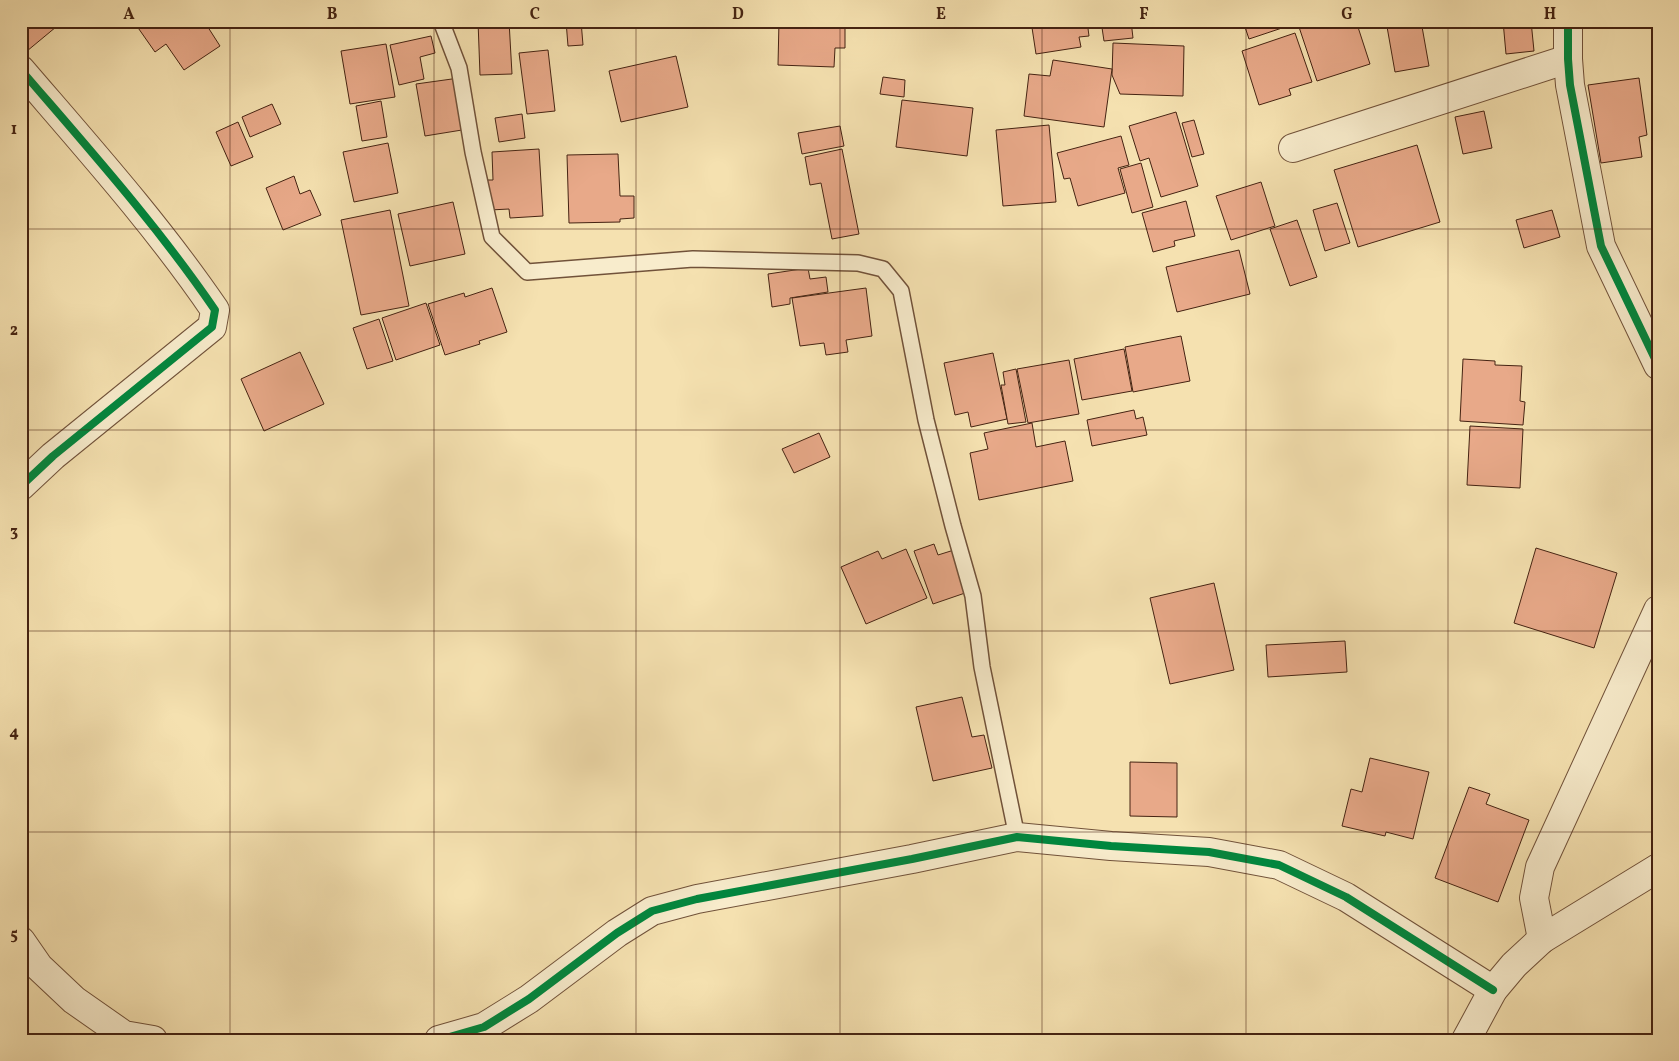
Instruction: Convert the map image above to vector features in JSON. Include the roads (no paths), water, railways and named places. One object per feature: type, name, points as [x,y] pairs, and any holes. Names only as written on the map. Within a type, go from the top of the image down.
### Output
[{"type":"street","points":[[1568,21],[1570,85],[1601,246],[1658,365]]},
{"type":"street","points":[[1293,148],[1568,59]]},
{"type":"street","points":[[21,70],[131,198],[215,310],[212,328],[174,356],[53,456],[21,486]]},
{"type":"street","points":[[1542,939],[1534,898],[1540,867],[1658,610]]},
{"type":"street","points":[[439,1040],[484,1027],[529,999],[617,933],[652,911],[697,899],[912,859],[1017,837],[1110,846],[1209,852],[1279,865],[1346,897],[1493,990]]},
{"type":"street","points":[[1466,1040],[1493,990],[1514,965],[1542,939],[1658,868]]},
{"type":"street","points":[[21,941],[39,966],[74,1000],[124,1035],[154,1040]]},
{"type":"lane","points":[[441,21],[459,68],[473,152],[492,237],[526,272],[693,259],[858,263],[883,269],[901,291],[926,420],[973,596],[982,667],[1017,837]]}]
